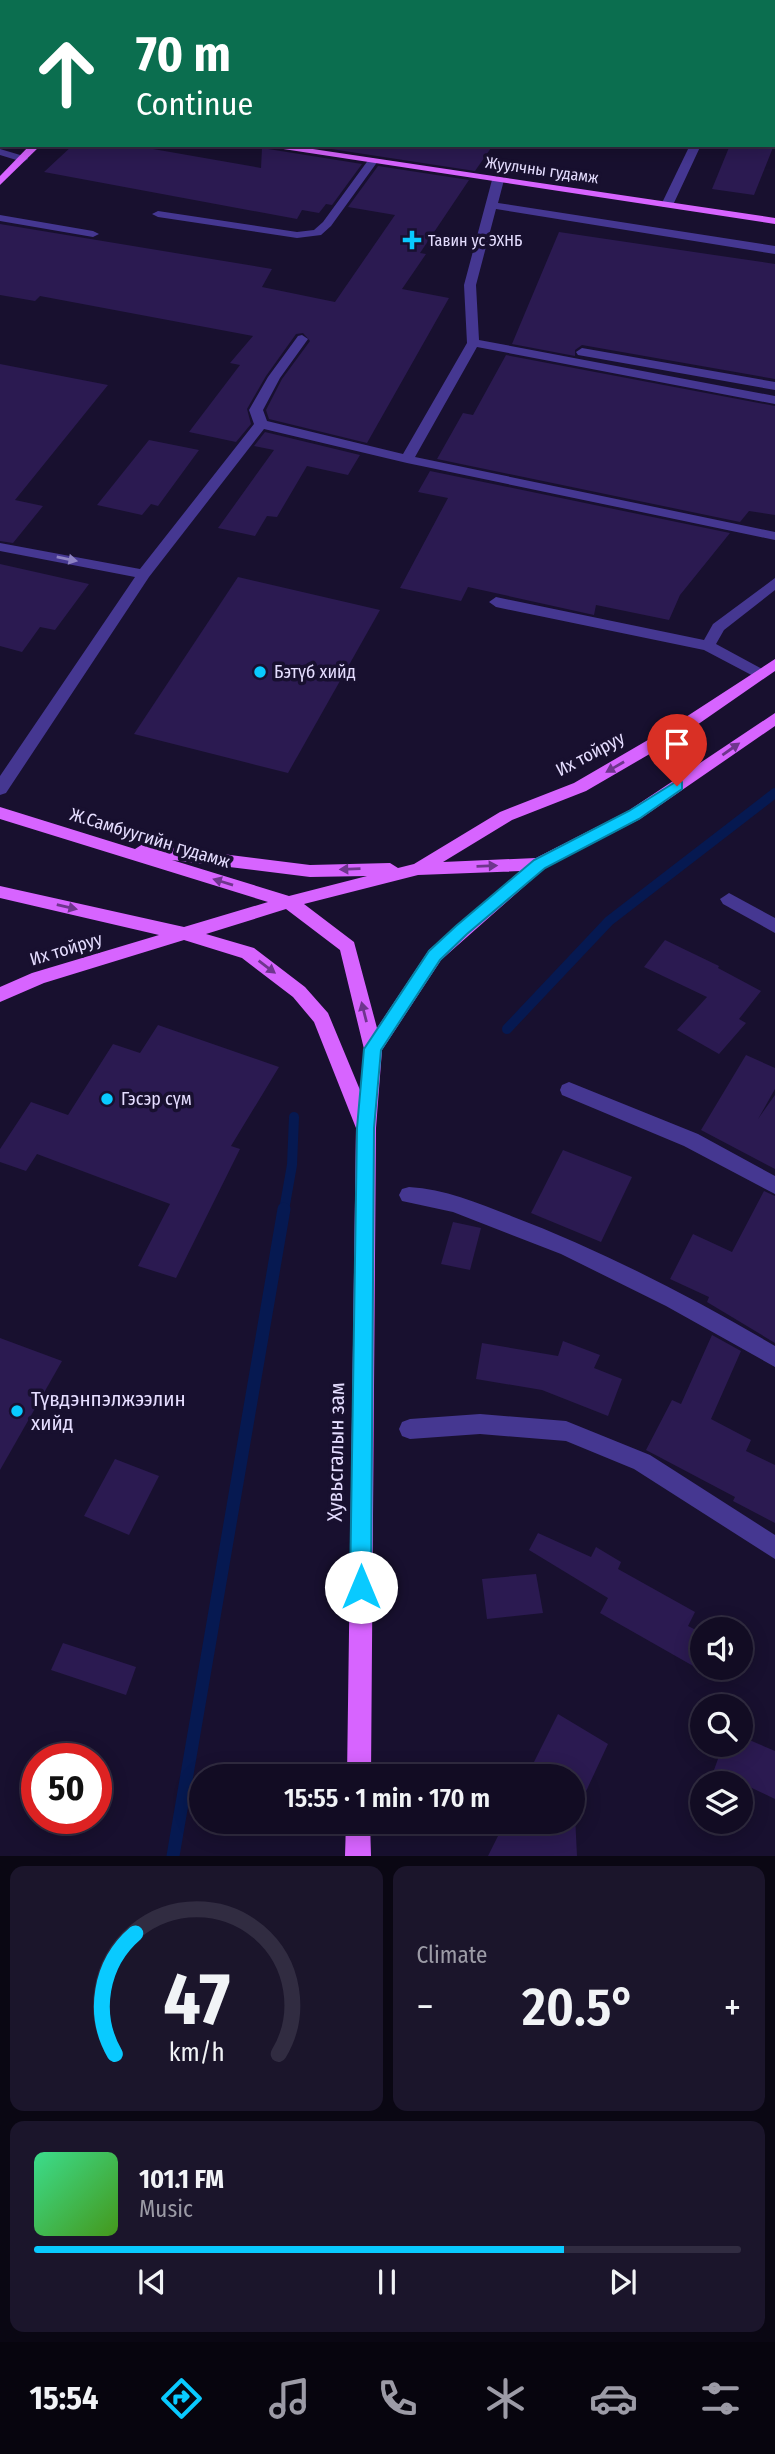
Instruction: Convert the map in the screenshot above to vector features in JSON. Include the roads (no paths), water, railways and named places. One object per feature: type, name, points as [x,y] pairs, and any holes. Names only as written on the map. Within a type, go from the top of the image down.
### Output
[{"type":"main road","points":[[0,182],[34,147]]},
{"type":"main road","name":"Жуулчны гудамж","points":[[276,147],[775,221]]},
{"type":"main road","name":"Их тойруу","points":[[418,869],[506,816],[591,780],[678,730],[775,664]]},
{"type":"main road","name":"Их тойруу","points":[[0,995],[38,978],[289,902],[418,869],[539,864],[634,815],[775,718]]},
{"type":"main road","name":"Ж.Самбуугийн гудамж","points":[[0,813],[289,902]]},
{"type":"main road","points":[[98,845],[310,871],[418,869]]},
{"type":"main road","points":[[373,1049],[435,955],[539,864]]},
{"type":"main road","points":[[0,892],[185,934],[248,953],[299,992],[322,1017],[366,1128]]},
{"type":"main road","points":[[289,902],[348,947],[373,1049]]},
{"type":"main road","name":"Хувьсгалын зам","points":[[359,1764],[366,1128],[373,1049]]},
{"type":"main road","points":[[358,1834],[358,1856]]},
{"type":"street","points":[[667,205],[695,147]]},
{"type":"street","points":[[0,152],[23,159]]},
{"type":"street","points":[[158,214],[297,235],[317,233],[327,224],[373,161]]},
{"type":"street","points":[[407,458],[473,343],[470,285],[498,180]]},
{"type":"street","points":[[491,205],[775,250]]},
{"type":"street","points":[[0,218],[93,234]]},
{"type":"street","points":[[261,424],[256,410],[274,377],[302,339]]},
{"type":"street","points":[[473,343],[775,400]]},
{"type":"street","points":[[493,347],[573,350],[775,386]]},
{"type":"street","points":[[261,424],[407,458],[775,536]]},
{"type":"street","points":[[0,789],[144,574],[261,424]]},
{"type":"street","points":[[0,547],[144,574]]},
{"type":"street","points":[[708,646],[718,627],[775,583]]},
{"type":"street","points":[[496,602],[708,646],[760,674]]},
{"type":"street","points":[[729,899],[775,926]]},
{"type":"street","points":[[569,1090],[691,1140],[775,1186]]},
{"type":"street","points":[[409,1195],[435,1196],[541,1235],[704,1314],[775,1357]]},
{"type":"street","points":[[410,1429],[480,1424],[566,1431],[642,1462],[775,1548]]},
{"type":"waterway","points":[[507,1029],[609,921],[775,793]]},
{"type":"waterway","points":[[284,1210],[292,1165],[294,1117]]},
{"type":"waterway","points":[[173,1856],[284,1209]]},
{"type":"place","name":"Тавин ус ЭХНБ","points":[[412,240]]},
{"type":"place","name":"Бэтүб хийд","points":[[260,672]]},
{"type":"place","name":"Гэсэр сүм","points":[[107,1099]]},
{"type":"place","name":"Түвдэнпэлжээлин хийд","points":[[17,1411]]}]
